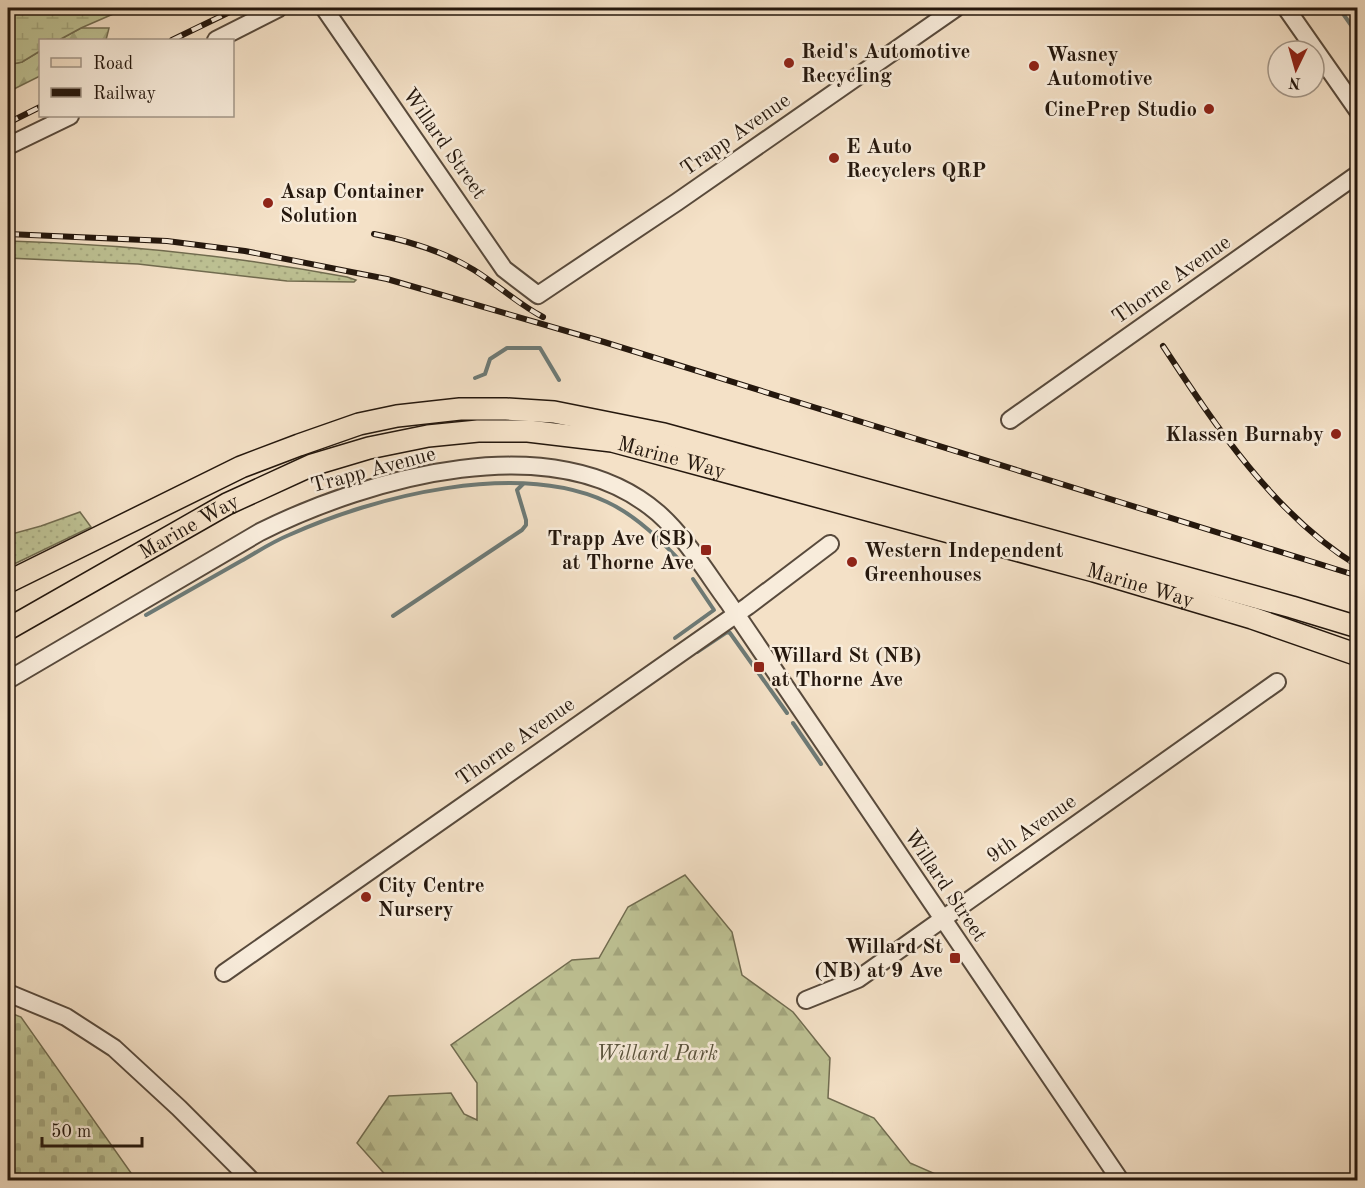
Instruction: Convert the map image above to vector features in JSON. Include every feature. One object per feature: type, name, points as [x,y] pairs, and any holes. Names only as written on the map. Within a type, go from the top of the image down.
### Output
[{"type":"main road","name":"Marine Way","points":[[8,582],[241,467],[359,424],[397,416],[460,409],[506,409],[554,412],[664,434],[1358,627]]},
{"type":"main road","name":"Marine Way","points":[[8,629],[227,504],[312,465],[369,448],[428,436],[478,431],[528,430],[612,441],[1083,568],[1252,618],[1358,655]]},
{"type":"street","points":[[218,39],[279,8]]},
{"type":"street","name":"Willard Street","points":[[324,8],[504,269],[537,295]]},
{"type":"street","name":"Trapp Avenue","points":[[537,295],[676,202],[956,8]]},
{"type":"street","points":[[1286,8],[1358,111]]},
{"type":"street","points":[[8,146],[68,117]]},
{"type":"street","name":"Thorne Avenue","points":[[1010,420],[1358,174]]},
{"type":"street","name":"Trapp Avenue","points":[[8,680],[227,550],[296,514],[383,485],[438,473],[485,468],[511,466],[564,470],[613,485],[636,498],[658,513],[687,545],[735,614]]},
{"type":"street","name":"Thorne Avenue","points":[[224,973],[735,614],[830,544]]},
{"type":"street","name":"Willard Street","points":[[735,614],[1120,1180]]},
{"type":"street","name":"9th Avenue","points":[[806,1000],[858,979],[1277,682]]},
{"type":"street","points":[[8,993],[66,1017],[114,1048],[179,1108],[251,1180]]},
{"type":"green space","points":[[21,8],[127,8],[61,39],[39,39],[39,52],[22,62],[8,65],[8,18]]},
{"type":"green space","points":[[81,28],[109,28],[106,39],[61,39]]},
{"type":"green space","points":[[39,52],[39,76],[8,92],[8,65],[22,62]]},
{"type":"green space","points":[[8,241],[178,252],[263,263],[356,280],[354,282],[287,281],[138,264],[8,258]]},
{"type":"green space","points":[[80,512],[91,527],[8,567],[8,535]]},
{"type":"green space","name":"Willard Park","points":[[685,875],[732,932],[742,975],[793,1012],[830,1058],[828,1098],[874,1118],[910,1163],[949,1180],[390,1180],[357,1143],[389,1096],[451,1093],[464,1114],[477,1120],[477,1083],[451,1045],[572,960],[599,958],[628,907]]},
{"type":"green space","points":[[8,1012],[21,1017],[136,1180],[8,1180]]},
{"type":"waterway","points":[[1339,8],[1358,35]]},
{"type":"waterway","points":[[475,378],[485,374],[490,359],[507,348],[540,348],[559,380]]},
{"type":"waterway","points":[[146,615],[271,544],[324,521],[362,507],[404,496],[446,488],[490,484],[531,484],[571,490],[607,502],[640,523],[687,568]]},
{"type":"waterway","points":[[393,616],[522,530],[526,525],[526,520],[517,490],[523,484]]},
{"type":"waterway","points":[[675,638],[714,610],[693,579]]},
{"type":"waterway","points":[[697,652],[727,632],[730,633],[787,713]]},
{"type":"waterway","points":[[793,723],[821,764]]},
{"type":"railway","points":[[174,39],[238,8]]},
{"type":"railway","points":[[8,123],[39,108]]},
{"type":"railway","points":[[8,234],[167,241],[245,251],[387,279],[604,342],[1358,576]]},
{"type":"railway","points":[[374,234],[413,243],[450,257],[474,270],[543,317]]},
{"type":"railway","points":[[1163,346],[1204,407],[1249,467],[1300,522],[1358,566]]},
{"type":"place","name":"Reid's Automotive Recycling","points":[[789,63]]},
{"type":"place","name":"Wasney Automotive","points":[[1034,66]]},
{"type":"place","name":"CinePrep Studio","points":[[1209,109]]},
{"type":"place","name":"E Auto Recyclers QRP","points":[[834,158]]},
{"type":"place","name":"Asap Container Solution","points":[[268,203]]},
{"type":"place","name":"Klassen Burnaby","points":[[1336,434]]},
{"type":"place","name":"Trapp Ave (SB) at Thorne Ave","points":[[706,550]]},
{"type":"place","name":"Western Independent Greenhouses","points":[[852,562]]},
{"type":"place","name":"Willard St (NB) at Thorne Ave","points":[[759,667]]},
{"type":"place","name":"City Centre Nursery","points":[[366,897]]},
{"type":"place","name":"Willard St (NB) at 9 Ave","points":[[955,958]]}]
